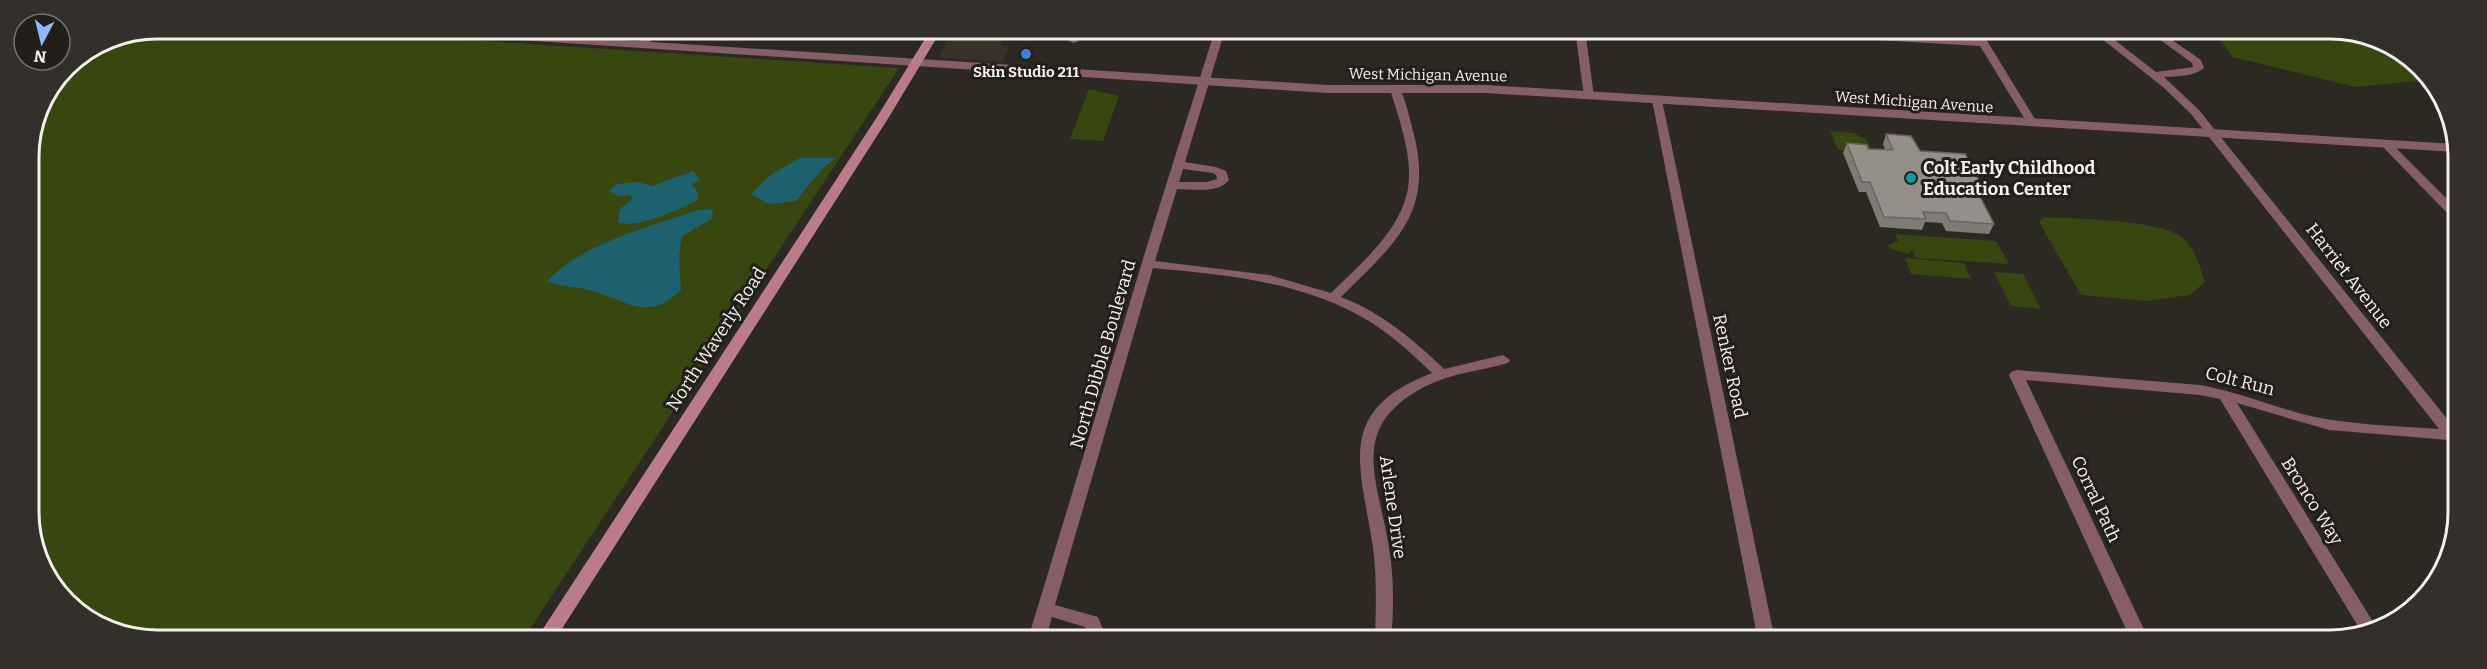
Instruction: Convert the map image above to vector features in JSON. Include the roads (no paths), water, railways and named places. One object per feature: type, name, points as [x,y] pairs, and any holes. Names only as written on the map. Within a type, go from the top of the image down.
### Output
[{"type":"main road","name":"North Waverly Road","points":[[551,630],[931,39]]},
{"type":"street","name":"West Michigan Avenue","points":[[561,39],[1326,89],[1464,88],[2448,147]]},
{"type":"street","points":[[642,44],[647,39]]},
{"type":"street","name":"North Dibble Boulevard","points":[[1040,630],[1148,264],[1218,39]]},
{"type":"street","points":[[1581,39],[1589,96]]},
{"type":"street","points":[[1916,39],[1983,43]]},
{"type":"street","points":[[1981,39],[2033,124]]},
{"type":"street","name":"Harriet Avenue","points":[[2108,39],[2176,93],[2214,134],[2448,427]]},
{"type":"street","points":[[2155,75],[2189,72],[2199,68],[2196,62],[2164,39]]},
{"type":"street","points":[[1333,298],[1395,230],[1410,202],[1414,189],[1413,158],[1395,89]]},
{"type":"street","name":"Renker Road","points":[[1657,100],[1765,630]]},
{"type":"street","points":[[2385,143],[2448,208]]},
{"type":"street","points":[[1172,185],[1207,186],[1221,183],[1223,180],[1222,173],[1216,170],[1178,165]]},
{"type":"street","points":[[1148,264],[1256,275],[1333,298],[1385,324],[1410,341],[1441,374]]},
{"type":"street","name":"Arlene Drive","points":[[1383,630],[1384,580],[1365,464],[1369,431],[1377,415],[1407,389],[1441,374],[1471,365],[1503,360]]},
{"type":"street","name":"Colt Run","points":[[2016,375],[2224,394],[2286,414],[2330,424],[2448,435]]},
{"type":"street","name":"Corral Path","points":[[2016,375],[2135,630]]},
{"type":"street","name":"Bronco Way","points":[[2224,394],[2366,625]]},
{"type":"street","points":[[1047,609],[1092,622],[1095,630]]},
{"type":"water","points":[[800,158],[836,158],[822,169],[796,201],[769,204],[751,194],[772,174]]},
{"type":"water","points":[[693,171],[700,180],[692,184],[698,193],[697,200],[646,221],[626,224],[618,222],[620,209],[632,199],[631,195],[618,196],[609,191],[617,184],[638,182],[652,186]]},
{"type":"water","points":[[698,210],[713,211],[712,219],[682,236],[679,256],[681,290],[657,306],[636,306],[589,290],[547,281],[579,256],[598,246]]},
{"type":"place","name":"Skin Studio 211","points":[[1026,54]]},
{"type":"place","name":"Colt Early Childhood Education Center","points":[[1911,178]]}]
